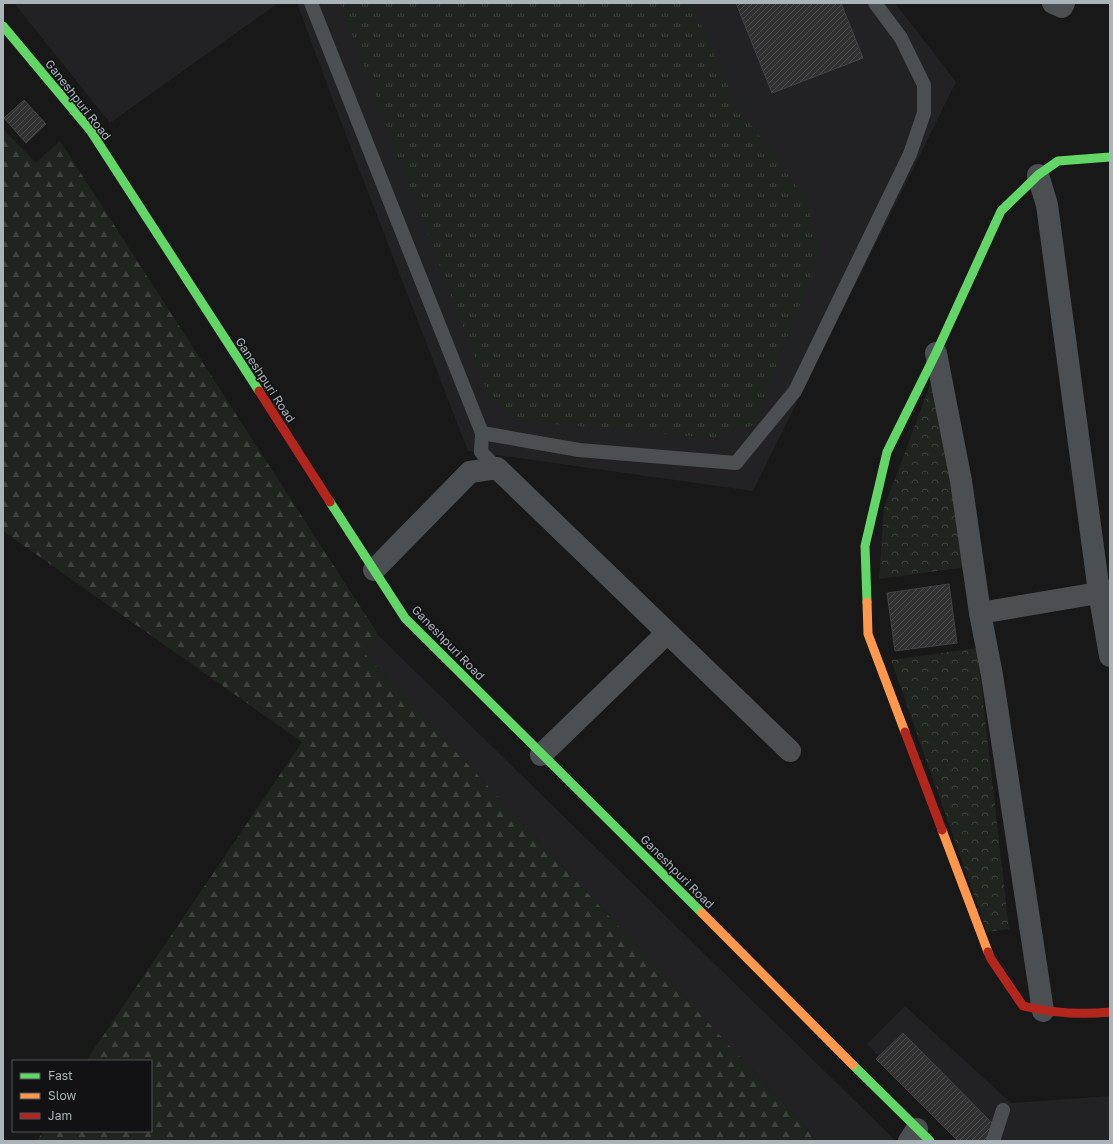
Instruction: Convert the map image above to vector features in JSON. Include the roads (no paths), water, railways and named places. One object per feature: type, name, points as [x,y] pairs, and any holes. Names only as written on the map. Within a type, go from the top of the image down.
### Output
[{"type":"street","points":[[1053,3],[1062,7],[1064,3]]},
{"type":"street","name":"Ganeshpuri Road","points":[[3,26],[90,130],[405,618],[918,1137]]},
{"type":"street","points":[[1110,157],[1058,161],[1038,175],[1001,211],[936,353],[887,452],[865,546],[868,634],[990,959],[1023,1006],[1043,1011],[1087,1014],[1110,1012]]},
{"type":"street","points":[[1038,175],[1047,205],[1104,592],[1110,656]]},
{"type":"street","points":[[936,353],[961,481],[980,613],[992,675],[1043,1011]]},
{"type":"street","points":[[374,570],[470,472],[497,468],[790,751]]},
{"type":"street","points":[[980,613],[1104,592]]},
{"type":"street","points":[[542,755],[667,633]]},
{"type":"lane","points":[[311,3],[482,433],[481,452],[497,468]]},
{"type":"lane","points":[[482,433],[579,450],[736,463],[796,391],[910,154],[924,113],[924,85],[901,38],[875,3]]},
{"type":"lane","points":[[993,1141],[1004,1110]]}]
